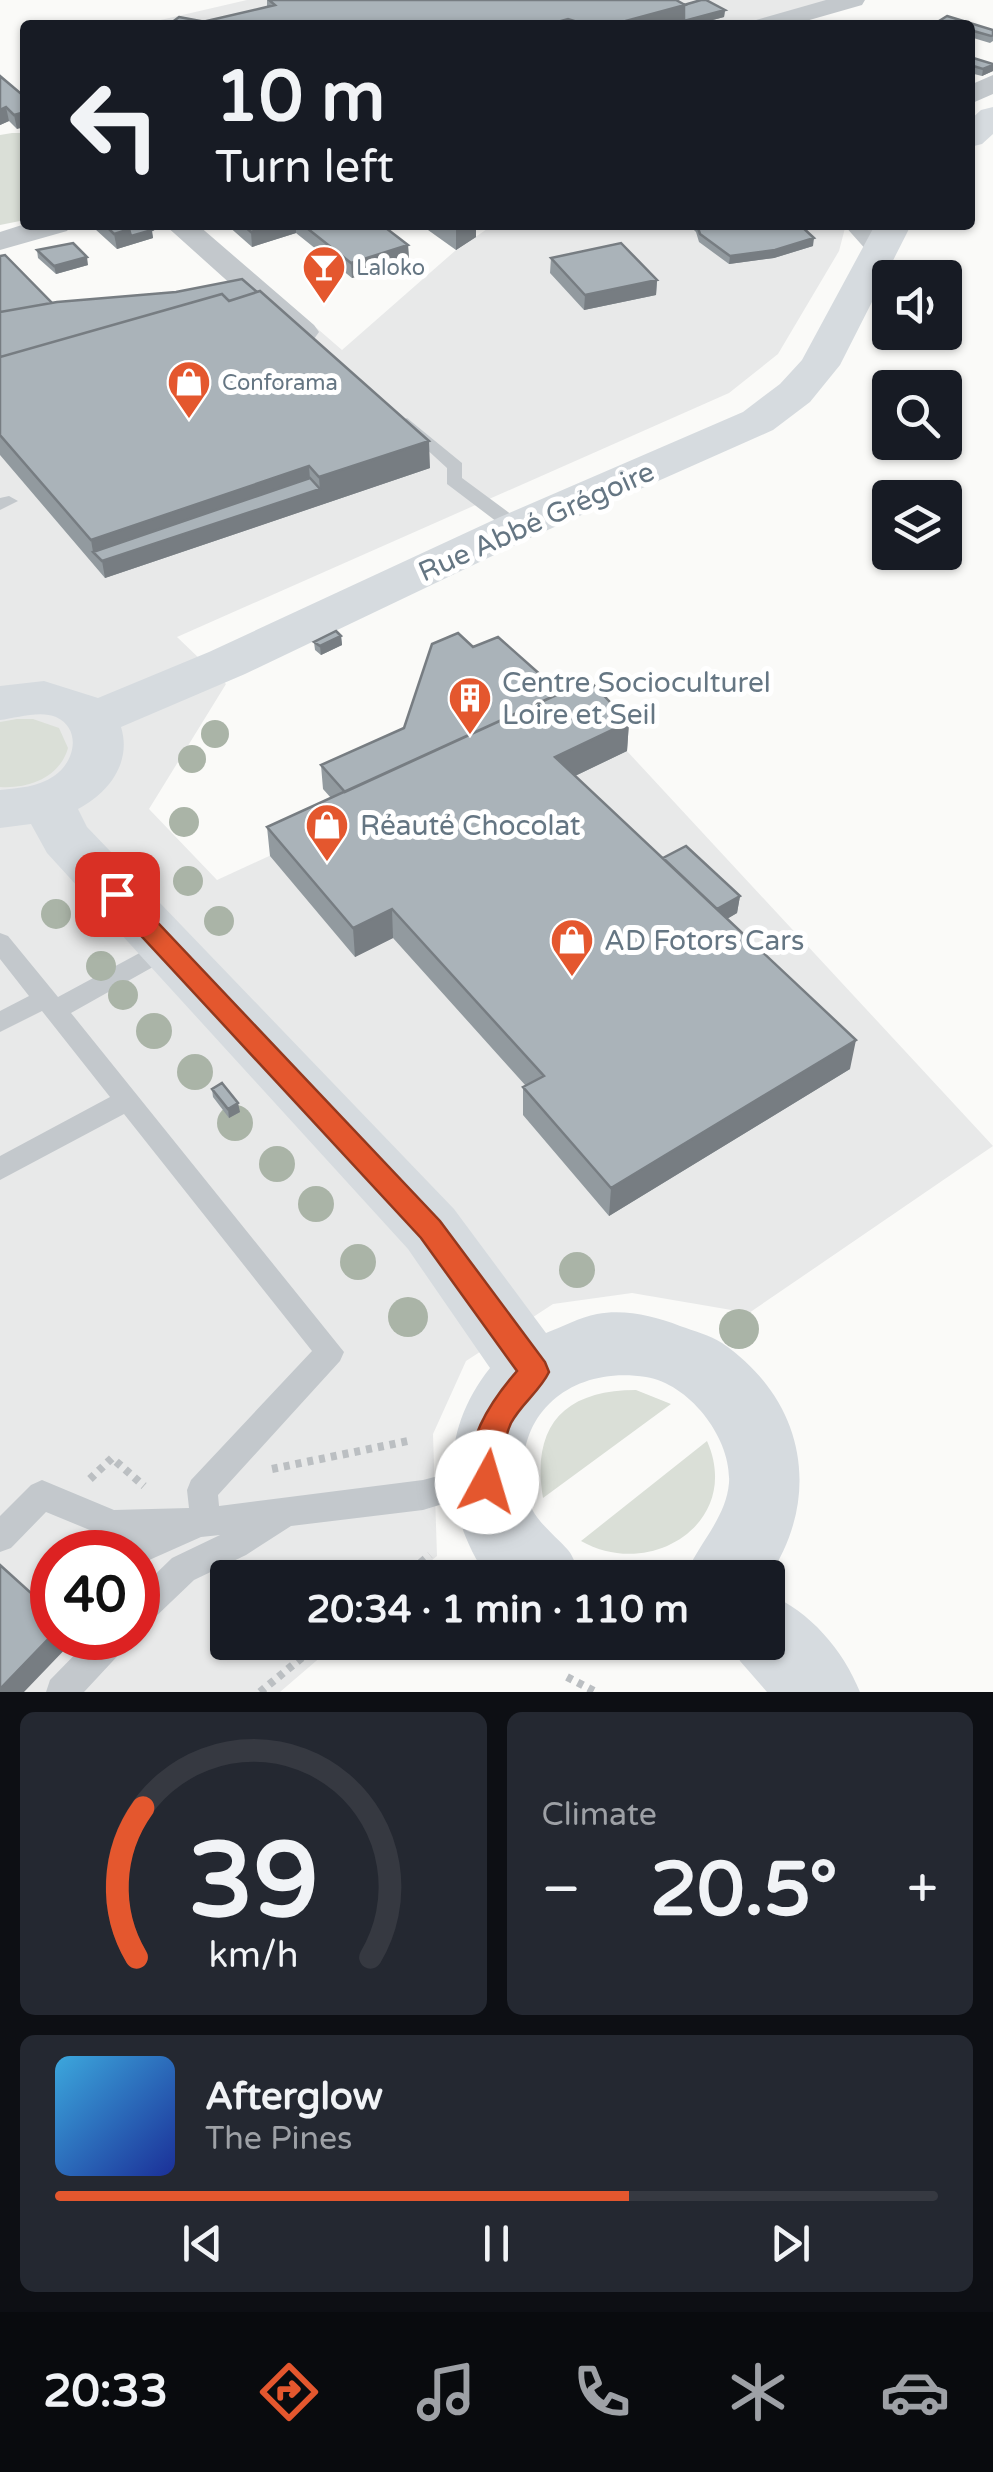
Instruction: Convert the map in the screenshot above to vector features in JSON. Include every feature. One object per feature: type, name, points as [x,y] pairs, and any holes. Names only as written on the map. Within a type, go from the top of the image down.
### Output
[{"type":"street","points":[[783,20],[854,0]]},
{"type":"street","points":[[0,241],[38,230]]},
{"type":"street","points":[[186,230],[329,355]]},
{"type":"street","name":"Rue Abbé Grégoire","points":[[94,719],[228,663],[516,526],[758,420],[795,394],[820,365],[877,232]]},
{"type":"street","points":[[0,703],[50,699],[82,710],[100,728],[103,748],[94,769],[75,788],[24,805]]},
{"type":"street","points":[[24,805],[66,839],[431,1229],[534,1372]]},
{"type":"street","points":[[522,1560],[502,1532],[490,1504],[488,1447],[500,1413],[534,1372],[584,1348],[612,1343],[644,1345],[683,1357],[713,1375],[731,1392],[758,1433],[767,1485],[765,1508],[750,1545],[737,1560]]},
{"type":"street","points":[[785,1652],[820,1692]]},
{"type":"lane","points":[[385,405],[456,466],[453,480],[516,526]]},
{"type":"lane","points":[[0,942],[330,1352],[202,1490],[206,1522]]},
{"type":"lane","points":[[0,1022],[50,1004],[168,948]]},
{"type":"lane","points":[[0,1169],[127,1100]]},
{"type":"lane","points":[[0,1537],[42,1495],[114,1526],[206,1522],[422,1495],[487,1477]]},
{"type":"lane","points":[[160,1591],[183,1569],[288,1512]]},
{"type":"lane","points":[[160,1541],[206,1522]]},
{"type":"lane","points":[[62,1692],[92,1660]]},
{"type":"path","points":[[425,1560],[430,1556]]},
{"type":"path","points":[[260,1692],[300,1660]]},
{"type":"path","points":[[567,1677],[596,1692]]},
{"type":"shaded area","points":[[247,0],[838,0],[763,20],[161,20]]},
{"type":"shaded area","points":[[20,133],[20,221],[0,225],[0,135]]},
{"type":"shaded area","points":[[486,230],[844,230],[839,251],[778,354],[729,393],[177,637],[226,684],[149,809],[217,880],[588,709],[993,1146],[749,1313],[632,1293],[553,1304],[466,1361],[433,1434],[437,1556],[432,1560],[210,1560],[210,1660],[317,1660],[280,1692],[0,1692],[0,334],[274,291],[342,350],[456,250]]},
{"type":"shaded area","points":[[33,719],[59,728],[68,748],[51,774],[22,786],[0,787],[0,722]]},
{"type":"shaded area","points":[[636,1390],[671,1404],[543,1498],[542,1451],[558,1417],[589,1397]]},
{"type":"shaded area","points":[[707,1441],[715,1470],[712,1496],[701,1519],[684,1536],[661,1548],[635,1554],[608,1552],[581,1541]]},
{"type":"building","points":[[269,0],[676,0],[685,5],[630,20],[211,20],[275,5]]},
{"type":"building","points":[[706,0],[725,10],[684,20],[684,5]]},
{"type":"building","points":[[975,25],[993,30],[991,36],[975,31]]},
{"type":"building","points":[[975,59],[993,64],[983,69],[975,67]]},
{"type":"building","points":[[0,76],[20,93],[20,113],[14,115],[6,107],[0,110]]},
{"type":"building","points":[[129,230],[152,230],[131,236]]},
{"type":"building","points":[[309,230],[388,230],[408,245],[351,263]]},
{"type":"building","points":[[699,230],[805,230],[814,238],[775,250],[730,256]]},
{"type":"building","points":[[73,243],[87,257],[54,266],[37,250]]},
{"type":"building","points":[[621,243],[657,280],[585,295],[551,258]]},
{"type":"building","points":[[5,255],[52,303],[0,312],[0,256]]},
{"type":"building","points":[[242,279],[257,292],[229,301],[222,294],[0,357],[0,312],[57,302],[176,292]]},
{"type":"building","name":"Conforama","points":[[260,291],[429,441],[319,477],[309,466],[91,540],[0,435],[0,357],[222,294],[229,301]]},
{"type":"building","points":[[310,478],[320,489],[102,561],[93,552]]},
{"type":"building","points":[[336,631],[341,636],[320,646],[314,642]]},
{"type":"building","points":[[458,633],[473,647],[498,637],[561,693],[345,792],[321,765],[404,728],[432,644]]},
{"type":"building","points":[[589,680],[629,722],[555,757],[856,1040],[611,1188],[523,1087],[544,1076],[392,909],[353,928],[267,827]]},
{"type":"building","points":[[686,846],[740,896],[717,909],[663,858]]},
{"type":"building","points":[[222,1083],[238,1103],[228,1109],[212,1089]]},
{"type":"building","points":[[0,1565],[30,1592],[30,1658],[0,1689]]},
{"type":"place","name":"Laloko","points":[[324,305]]},
{"type":"place","name":"Conforama","points":[[189,420]]},
{"type":"place","name":"Centre Socioculturel Loire et Seil","points":[[470,736]]},
{"type":"place","name":"Réauté Chocolat","points":[[327,863]]},
{"type":"place","name":"AD Fotors Cars","points":[[572,978]]},
{"type":"route","points":[[117,894],[431,1229],[534,1372],[500,1413],[488,1447],[487,1482]]}]
